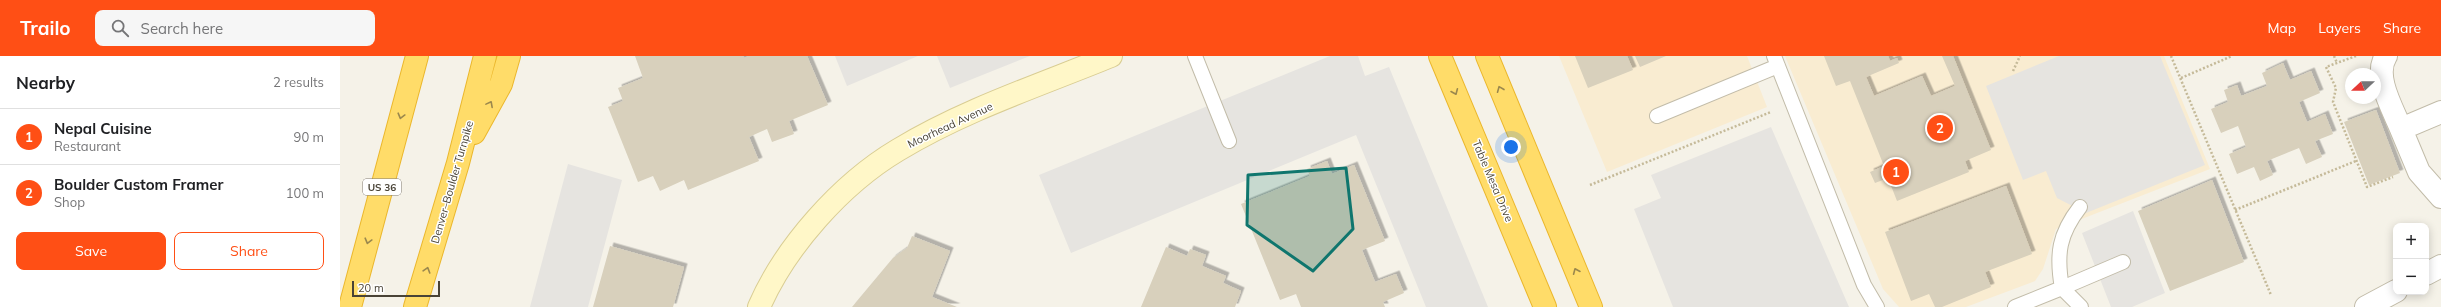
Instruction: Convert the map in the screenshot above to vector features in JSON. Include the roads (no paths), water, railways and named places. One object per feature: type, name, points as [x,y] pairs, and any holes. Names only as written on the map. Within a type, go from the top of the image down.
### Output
[{"type":"highway","points":[[411,56],[412,78]]},
{"type":"highway","name":"US 36","points":[[350,307],[418,56]]},
{"type":"highway","name":"Denver–Boulder Turnpike","points":[[415,307],[458,162],[485,56]]},
{"type":"highway","points":[[458,162],[501,84],[509,56]]},
{"type":"highway","name":"Table Mesa Drive","points":[[1440,56],[1545,307]]},
{"type":"highway","points":[[1487,56],[1591,307]]},
{"type":"street","name":"Moorhead Avenue","points":[[758,307],[766,289],[799,239],[851,184],[897,150],[947,124],[1111,56]]},
{"type":"street","points":[[2386,56],[2382,67],[2384,91],[2419,172],[2441,197]]},
{"type":"street","points":[[2401,129],[2441,112]]},
{"type":"street","points":[[2429,272],[2441,266]]},
{"type":"street","points":[[2366,307],[2393,293]]},
{"type":"lane","points":[[1195,56],[1229,141]]},
{"type":"lane","points":[[1656,116],[1776,61],[1864,285],[1877,307]]},
{"type":"lane","points":[[2080,206],[2068,222],[2057,263],[2062,288],[2081,307]]},
{"type":"lane","points":[[2015,307],[2123,262]]},
{"type":"place","name":"Boulder Custom Framer","points":[[1940,128]]},
{"type":"place","name":"Nepal Cuisine","points":[[1896,172]]}]
